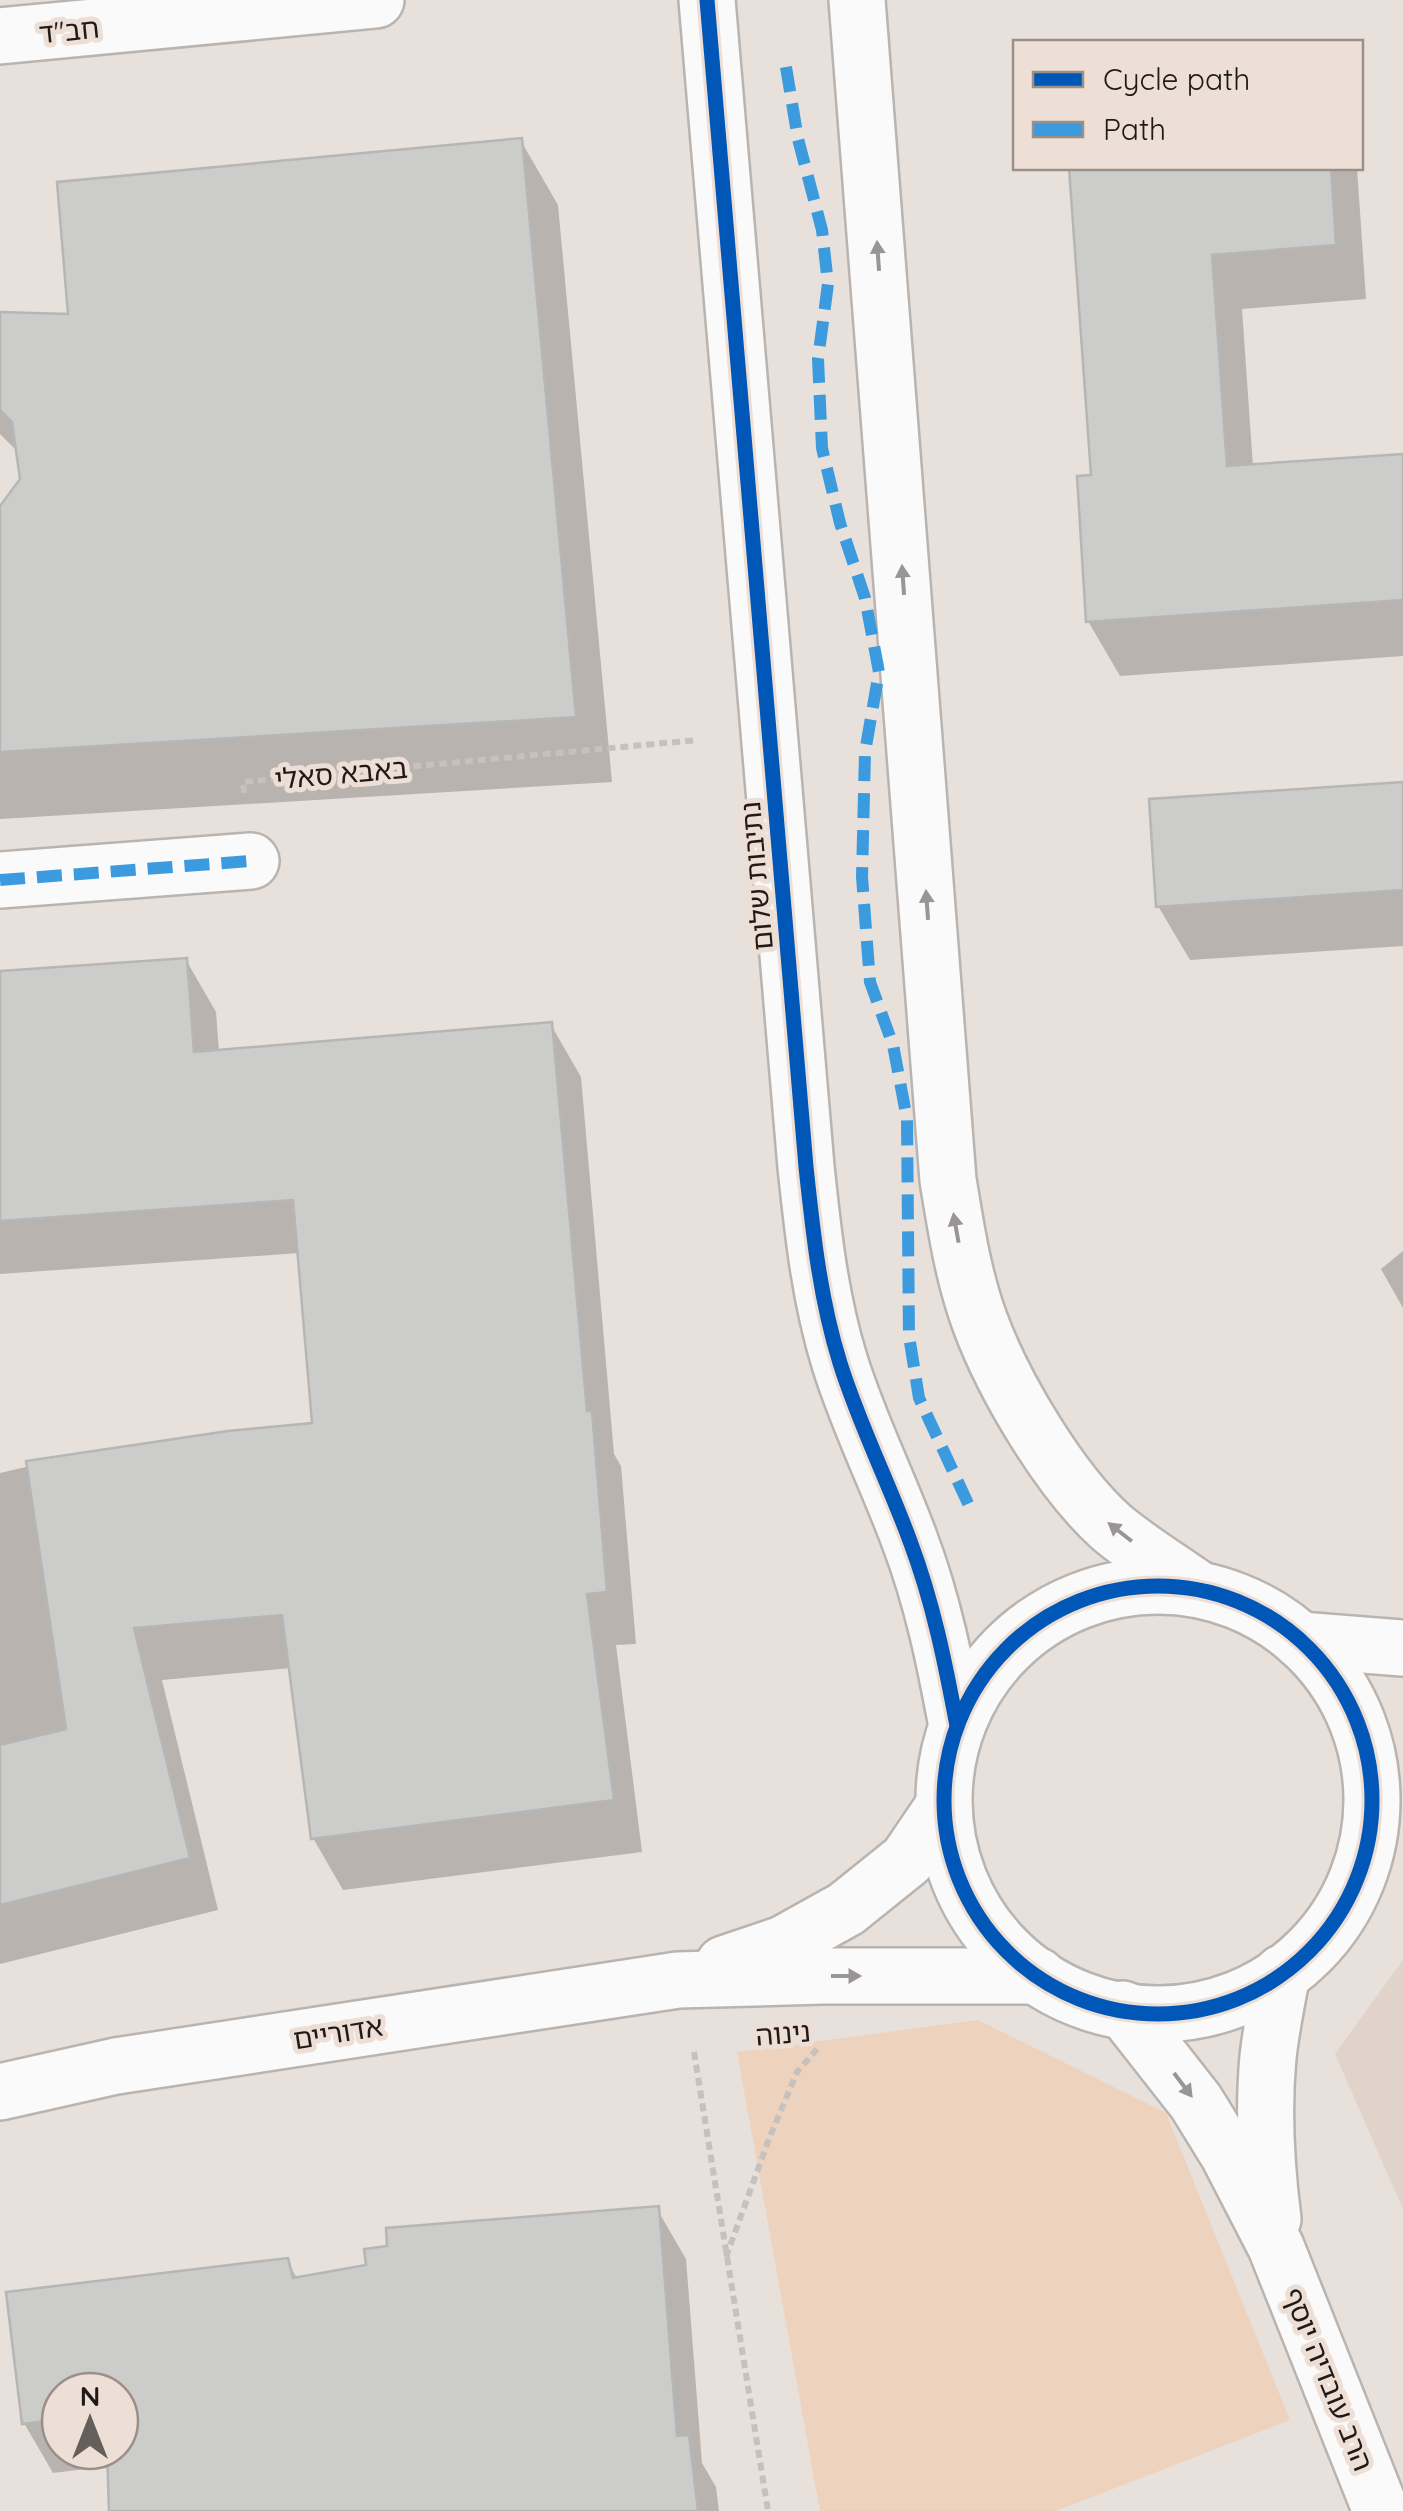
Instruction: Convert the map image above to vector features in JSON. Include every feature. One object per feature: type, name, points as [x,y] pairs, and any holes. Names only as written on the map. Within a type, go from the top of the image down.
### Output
[{"type":"street","name":"חב\"ד","points":[[0,36],[376,0]]},
{"type":"street","name":"נתיבות שלום","points":[[706,0],[806,1167],[818,1268],[839,1360],[910,1541],[936,1622],[957,1726]]},
{"type":"street","points":[[857,0],[948,1180],[961,1254],[980,1322],[1014,1394],[1060,1470],[1111,1526],[1198,1590]]},
{"type":"street","points":[[0,880],[251,861]]},
{"type":"street","points":[[1142,1587],[1198,1590],[1254,1608],[1300,1640],[1321,1660],[1351,1706],[1361,1732],[1373,1807],[1386,1824],[1338,1916],[1313,1946],[1282,1973],[1246,1994],[1206,2008],[1164,2013],[1122,2009],[1078,1997],[1038,1976],[1000,1942],[970,1902],[946,1832],[944,1778],[957,1726],[987,1670],[1011,1644],[1072,1604],[1106,1592],[1142,1587]]},
{"type":"street","points":[[1300,1640],[1403,1648]]},
{"type":"street","name":"אדוריים","points":[[678,1980],[783,1944],[846,1909],[907,1860],[944,1807]]},
{"type":"street","name":"הרב עובדיה יוסף","points":[[1276,2247],[1265,2116],[1268,2055],[1282,1973]]},
{"type":"street","name":"אדוריים","points":[[0,2092],[116,2066],[678,1980],[1038,1976]]},
{"type":"street","name":"הרב עובדיה יוסף","points":[[1122,2009],[1196,2102],[1276,2247],[1381,2511]]},
{"type":"shaded area","points":[[1403,1960],[1403,2209],[1335,2054]]},
{"type":"shaded area","points":[[978,2020],[1166,2113],[1290,2420],[1056,2511],[820,2511],[737,2052]]},
{"type":"building","points":[[522,138],[576,717],[0,752],[0,506],[20,479],[12,422],[0,410],[0,312],[68,314],[57,182]]},
{"type":"building","points":[[1069,170],[1331,170],[1336,245],[1212,255],[1227,466],[1403,454],[1403,600],[1086,622],[1077,476],[1091,475]]},
{"type":"building","points":[[1403,782],[1403,890],[1156,907],[1149,799]]},
{"type":"building","points":[[187,958],[194,1052],[552,1022],[607,1592],[587,1594],[614,1800],[311,1839],[282,1615],[134,1628],[190,1858],[0,1905],[0,1745],[66,1729],[26,1461],[228,1431],[312,1423],[293,1200],[0,1221],[0,971]]},
{"type":"building","points":[[659,2206],[677,2436],[689,2435],[698,2511],[109,2511],[108,2471],[140,2471],[140,2371],[40,2371],[40,2422],[22,2424],[6,2292],[288,2258],[293,2278],[366,2265],[364,2249],[387,2246],[386,2228]]},
{"type":"marked path","points":[[786,67],[798,139],[822,230],[828,284],[818,359],[822,448],[840,523],[865,598],[879,672],[865,752],[862,877],[870,982],[893,1045],[907,1119],[909,1336],[919,1398],[972,1512]]},
{"type":"marked path","points":[[0,880],[251,861]]},
{"type":"cycle path","points":[[707,0],[815,1241],[827,1315],[840,1363],[918,1564],[938,1632],[957,1726]]},
{"type":"cycle path","points":[[1158,1586],[1200,1591],[1240,1603],[1277,1622],[1309,1649],[1336,1681],[1355,1718],[1367,1758],[1372,1800],[1367,1842],[1355,1882],[1336,1919],[1309,1951],[1277,1978],[1240,1997],[1200,2009],[1158,2014],[1116,2009],[1076,1997],[1039,1978],[1007,1951],[980,1919],[961,1882],[949,1842],[944,1800],[949,1758],[961,1718],[980,1681],[1007,1649],[1039,1622],[1076,1603],[1116,1591],[1158,1586]]}]
